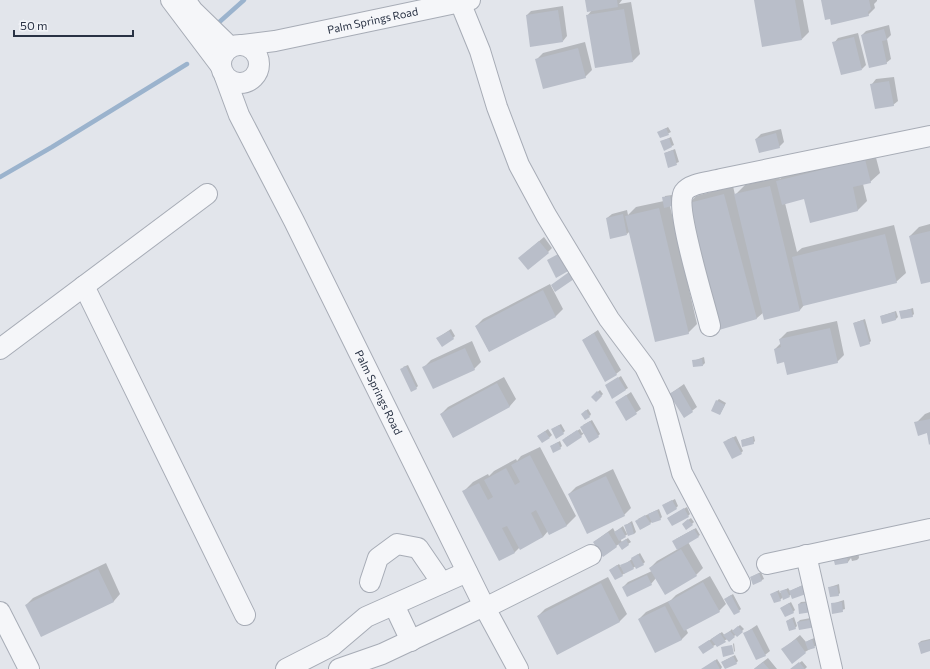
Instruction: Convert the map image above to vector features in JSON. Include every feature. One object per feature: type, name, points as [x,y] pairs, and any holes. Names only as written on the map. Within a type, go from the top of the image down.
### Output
[{"type":"street","name":"Palm Springs Road","points":[[171,0],[223,71],[238,115],[294,222],[467,572],[518,669]]},
{"type":"street","points":[[185,0],[193,11],[236,46],[254,52],[254,73]]},
{"type":"street","name":"Palm Springs Road","points":[[236,46],[275,41],[465,1]]},
{"type":"street","points":[[465,1],[497,107],[519,165],[546,215],[609,319],[645,367],[663,403],[682,473],[740,583]]},
{"type":"street","points":[[238,115],[254,73],[275,41]]},
{"type":"street","points":[[236,46],[225,52],[223,71],[237,84],[254,73]]},
{"type":"street","points":[[710,326],[685,231],[682,207],[683,194],[688,188],[721,179],[930,136]]},
{"type":"street","points":[[0,349],[207,194]]},
{"type":"street","points":[[84,286],[245,615]]},
{"type":"street","points":[[766,564],[930,529]]},
{"type":"street","points":[[370,582],[378,558],[397,544],[418,548],[442,583]]},
{"type":"street","points":[[339,669],[382,654],[485,607],[591,555]]},
{"type":"street","points":[[806,555],[832,669]]},
{"type":"street","points":[[286,669],[333,645],[366,617],[467,572]]},
{"type":"street","points":[[394,605],[410,641]]},
{"type":"street","points":[[0,612],[29,669]]},
{"type":"building","points":[[585,0],[617,0],[618,7],[587,12]]},
{"type":"building","points":[[754,0],[795,0],[802,40],[762,47]]},
{"type":"building","points":[[821,0],[869,0],[871,9],[868,12],[869,16],[831,25],[830,19],[825,20]]},
{"type":"building","points":[[624,9],[633,62],[595,68],[586,15]]},
{"type":"building","points":[[558,10],[563,42],[530,47],[526,15]]},
{"type":"building","points":[[884,29],[887,40],[882,41],[887,64],[869,68],[861,35]]},
{"type":"building","points":[[854,37],[862,70],[841,75],[832,42]]},
{"type":"building","points":[[578,48],[586,78],[543,89],[535,59]]},
{"type":"building","points":[[889,81],[894,106],[875,109],[870,84]]},
{"type":"building","points":[[666,128],[669,135],[660,138],[657,132]]},
{"type":"building","points":[[776,133],[780,148],[759,153],[755,139]]},
{"type":"building","points":[[669,138],[672,147],[664,151],[660,141]]},
{"type":"building","points":[[673,150],[677,165],[668,168],[664,153]]},
{"type":"building","points":[[865,159],[871,183],[853,187],[858,211],[810,223],[804,199],[782,205],[776,181]]},
{"type":"building","points":[[770,186],[800,311],[764,320],[734,194]]},
{"type":"building","points":[[724,194],[757,319],[719,330],[685,204]]},
{"type":"building","points":[[670,196],[672,206],[664,208],[662,197]]},
{"type":"building","points":[[659,208],[689,334],[655,342],[625,216]]},
{"type":"building","points":[[623,214],[627,235],[610,239],[606,218]]},
{"type":"building","points":[[930,231],[930,282],[921,284],[909,236]]},
{"type":"building","points":[[885,234],[897,283],[803,306],[792,257]]},
{"type":"building","points":[[539,241],[549,253],[528,270],[518,258]]},
{"type":"building","points":[[560,253],[570,270],[556,278],[547,260]]},
{"type":"building","points":[[569,272],[574,279],[555,292],[551,285]]},
{"type":"building","points":[[543,290],[556,317],[489,352],[475,326]]},
{"type":"building","points":[[911,309],[913,317],[901,319],[899,311]]},
{"type":"building","points":[[895,312],[896,320],[882,324],[880,316]]},
{"type":"building","points":[[863,320],[870,344],[860,347],[853,323]]},
{"type":"building","points":[[830,328],[838,363],[787,375],[784,362],[777,364],[774,349],[781,347],[779,339]]},
{"type":"building","points":[[449,331],[454,339],[442,347],[436,338]]},
{"type":"building","points":[[594,333],[617,375],[605,382],[582,340]]},
{"type":"building","points":[[465,348],[475,370],[433,389],[422,367]]},
{"type":"building","points":[[702,359],[703,366],[693,367],[692,360]]},
{"type":"building","points":[[406,366],[417,389],[411,392],[400,369]]},
{"type":"building","points":[[618,377],[626,390],[612,399],[605,385]]},
{"type":"building","points":[[497,383],[510,407],[453,438],[440,414]]},
{"type":"building","points":[[679,388],[693,412],[684,418],[669,394]]},
{"type":"building","points":[[597,391],[602,396],[596,402],[591,397]]},
{"type":"building","points":[[626,395],[637,414],[626,421],[615,402]]},
{"type":"building","points":[[716,400],[725,405],[720,415],[711,411]]},
{"type":"building","points":[[586,410],[590,417],[585,420],[581,414]]},
{"type":"building","points":[[930,419],[929,445],[927,433],[918,436],[914,422]]},
{"type":"building","points":[[590,421],[599,437],[589,443],[580,427]]},
{"type":"building","points":[[559,425],[564,434],[556,439],[551,429]]},
{"type":"building","points":[[577,430],[582,437],[567,447],[562,440]]},
{"type":"building","points":[[545,431],[550,438],[542,443],[537,436]]},
{"type":"building","points":[[733,437],[742,454],[732,459],[723,442]]},
{"type":"building","points":[[753,437],[754,444],[742,447],[741,440]]},
{"type":"building","points":[[558,442],[561,449],[553,453],[550,446]]},
{"type":"building","points":[[530,455],[567,526],[549,535],[536,510],[531,513],[543,537],[520,550],[507,526],[502,528],[515,553],[499,561],[462,491],[479,483],[488,500],[493,497],[484,480],[506,468],[515,485],[520,482],[511,465]]},
{"type":"building","points":[[606,476],[625,516],[587,534],[568,494]]},
{"type":"building","points":[[672,500],[677,509],[667,515],[662,505]]},
{"type":"building","points":[[684,508],[689,517],[672,526],[667,518]]},
{"type":"building","points":[[657,510],[661,520],[652,523],[648,514]]},
{"type":"building","points":[[645,515],[651,524],[640,530],[635,521]]},
{"type":"building","points":[[688,519],[693,525],[686,530],[682,524]]},
{"type":"building","points":[[631,523],[634,534],[628,536],[624,525]]},
{"type":"building","points":[[621,528],[626,537],[619,541],[614,532]]},
{"type":"building","points":[[694,529],[699,537],[677,550],[672,541]]},
{"type":"building","points":[[608,532],[617,547],[603,557],[593,542]]},
{"type":"building","points":[[626,539],[629,545],[622,550],[618,544]]},
{"type":"building","points":[[681,549],[697,576],[665,595],[649,568]]},
{"type":"building","points":[[638,554],[644,565],[636,569],[631,558]]},
{"type":"building","points":[[847,554],[848,563],[835,565],[833,557]]},
{"type":"building","points":[[630,561],[634,569],[624,574],[620,565]]},
{"type":"building","points":[[617,565],[623,576],[615,580],[609,570]]},
{"type":"building","points":[[98,569],[114,602],[41,637],[25,605]]},
{"type":"building","points":[[759,573],[762,581],[753,585],[750,577]]},
{"type":"building","points":[[647,575],[652,585],[627,597],[622,587]]},
{"type":"building","points":[[703,582],[720,612],[684,631],[668,602]]},
{"type":"building","points":[[601,583],[620,622],[557,655],[537,616]]},
{"type":"building","points":[[803,585],[806,594],[792,599],[789,591]]},
{"type":"building","points":[[837,586],[839,596],[830,597],[828,587]]},
{"type":"building","points":[[786,589],[790,597],[783,600],[780,591]]},
{"type":"building","points":[[777,591],[781,601],[774,603],[770,594]]},
{"type":"building","points":[[731,595],[740,612],[734,615],[724,599]]},
{"type":"building","points":[[811,602],[812,612],[799,614],[798,604]]},
{"type":"building","points":[[842,602],[843,612],[832,614],[831,603]]},
{"type":"building","points":[[789,603],[794,613],[785,617],[780,608]]},
{"type":"building","points":[[665,606],[682,640],[655,653],[638,619]]},
{"type":"building","points":[[792,618],[796,629],[789,631],[786,621]]},
{"type":"building","points":[[815,619],[816,627],[799,630],[797,622]]},
{"type":"building","points":[[738,626],[743,632],[737,637],[732,631]]},
{"type":"building","points":[[752,629],[766,656],[756,660],[743,633]]},
{"type":"building","points":[[730,631],[735,637],[729,642],[723,635]]},
{"type":"building","points":[[720,633],[726,642],[717,647],[711,639]]},
{"type":"building","points":[[796,639],[806,653],[792,664],[781,649]]},
{"type":"building","points":[[812,639],[815,648],[808,650],[805,642]]},
{"type":"building","points":[[709,640],[714,647],[703,654],[698,647]]},
{"type":"building","points":[[930,640],[930,651],[921,654],[918,643]]},
{"type":"building","points":[[732,645],[734,654],[723,657],[721,647]]},
{"type":"building","points":[[733,656],[737,664],[725,669],[721,662]]},
{"type":"building","points":[[715,660],[720,669],[701,669]]},
{"type":"building","points":[[763,662],[769,669],[754,669]]},
{"type":"building","points":[[799,662],[805,669],[790,669]]},
{"type":"waterway","points":[[216,25],[244,0]]},
{"type":"waterway","points":[[0,177],[52,147],[187,64]]}]
